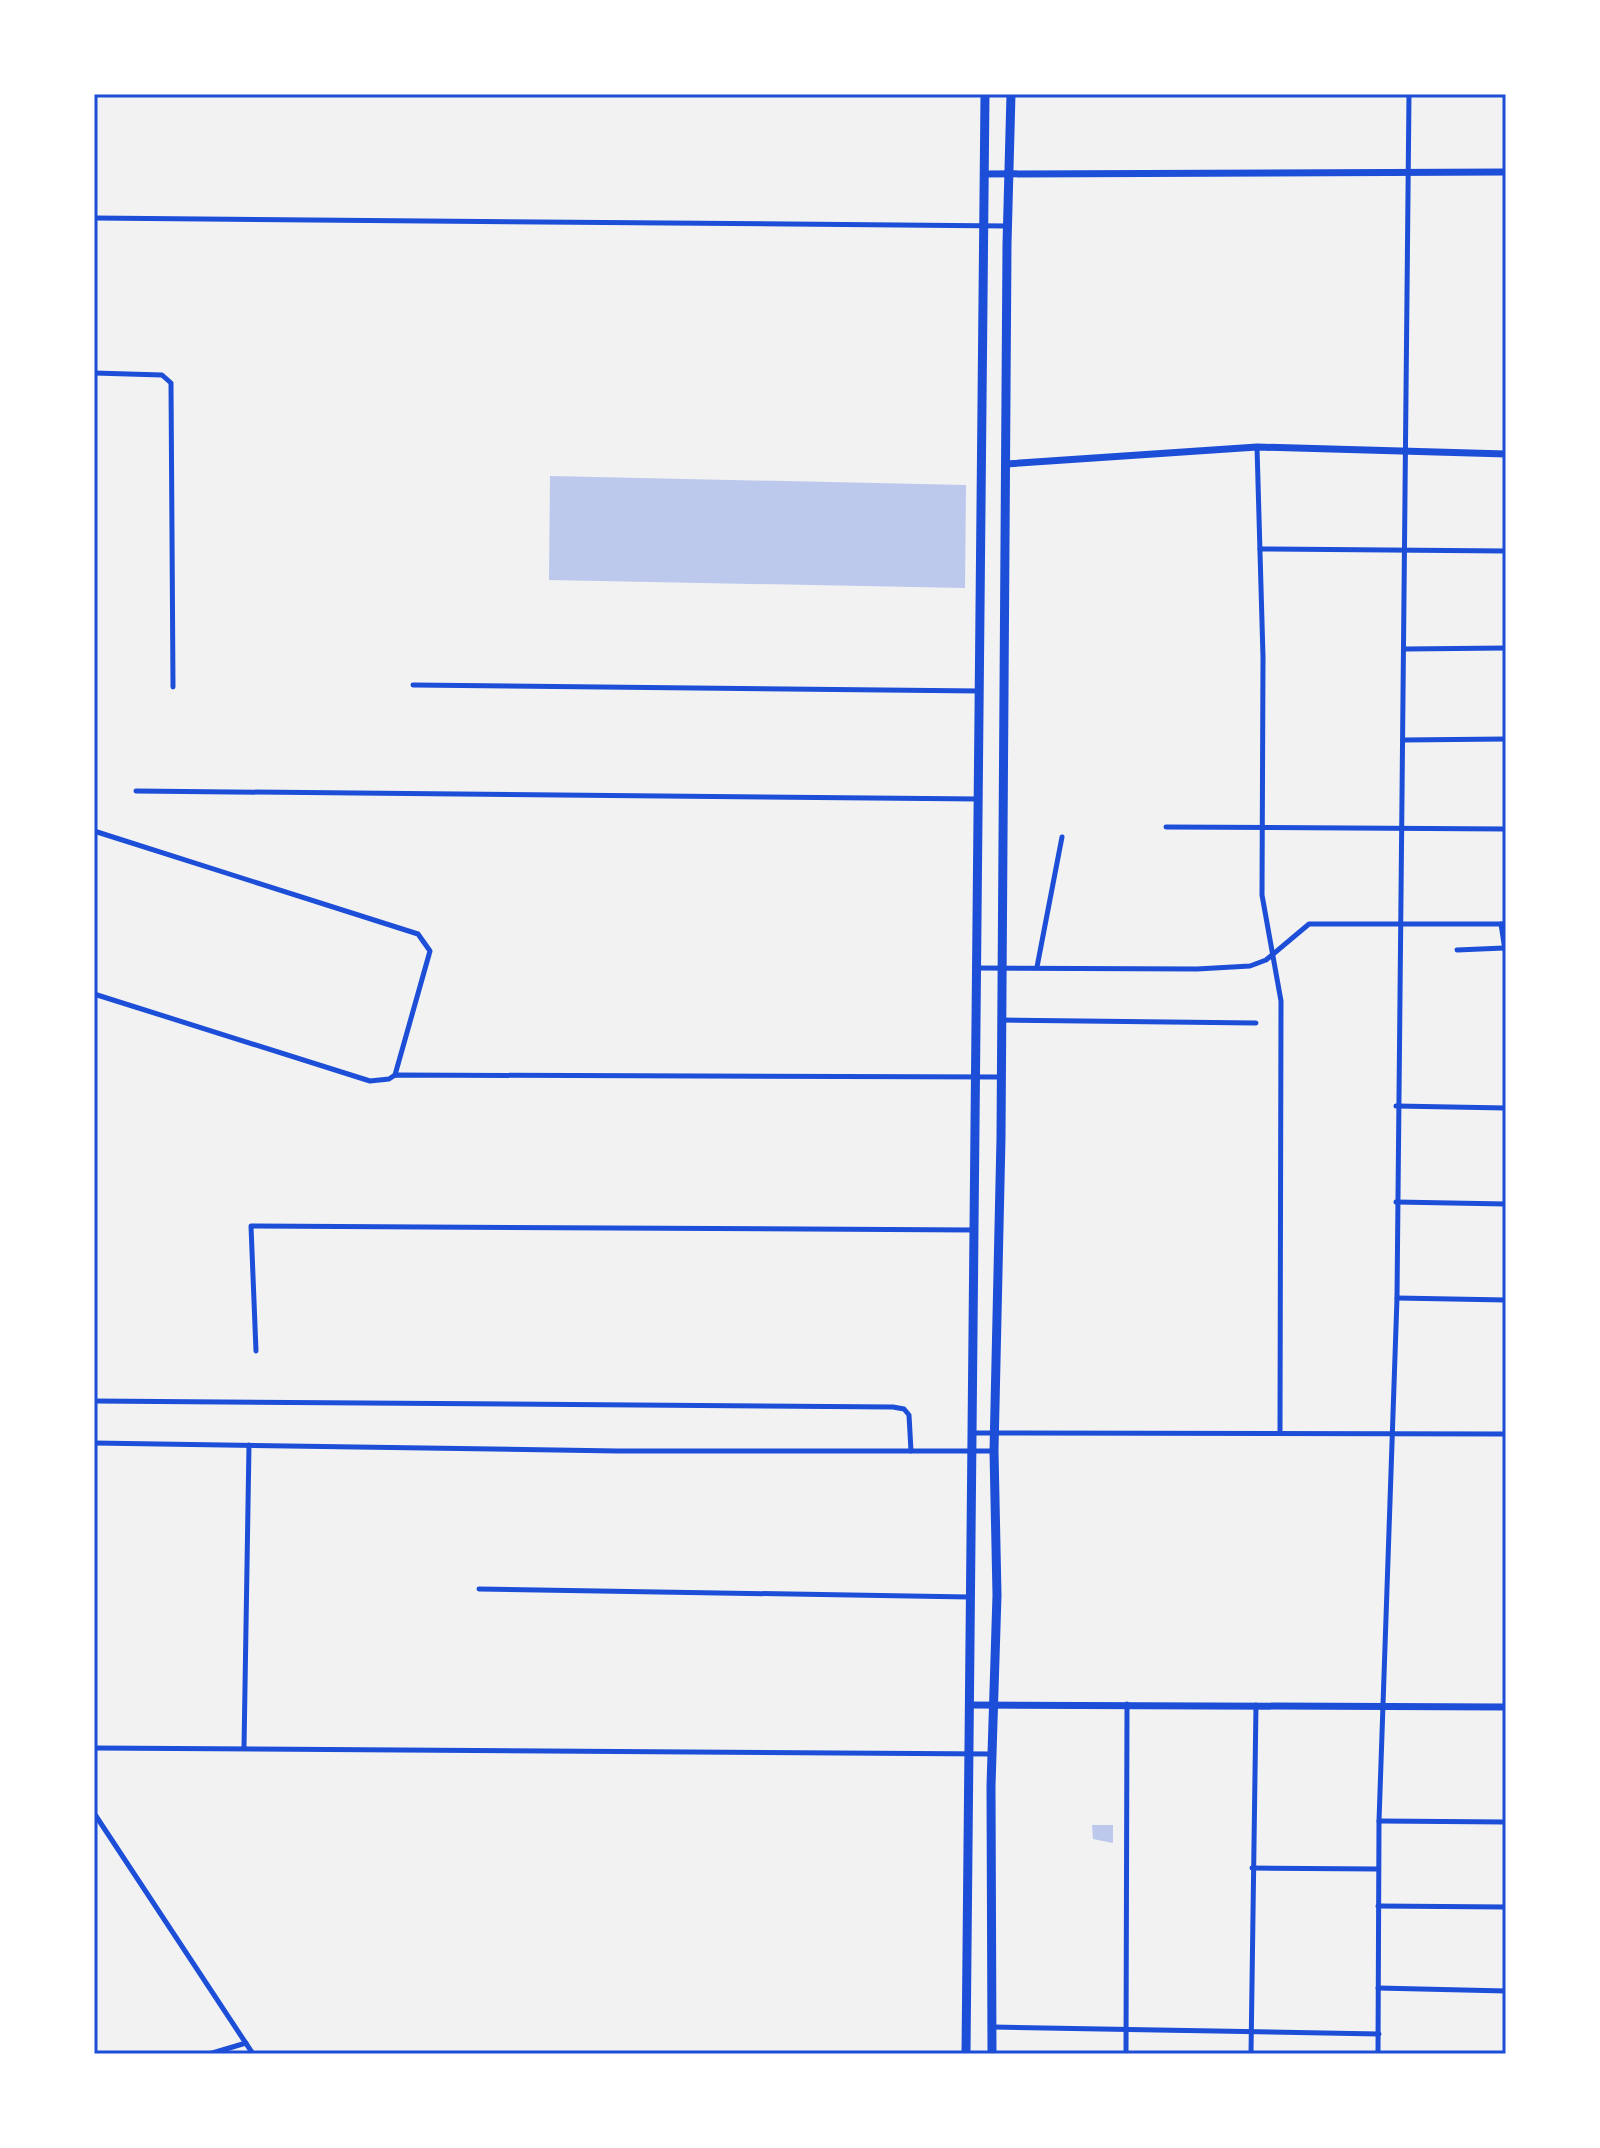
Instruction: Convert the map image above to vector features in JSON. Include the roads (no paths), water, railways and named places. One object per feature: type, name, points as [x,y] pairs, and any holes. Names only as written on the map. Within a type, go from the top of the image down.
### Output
[{"type":"highway","points":[[966,2054],[985,94]]},
{"type":"highway","points":[[992,2054],[994,1451],[1011,94]]},
{"type":"street","points":[[1378,2054],[1379,1821],[1397,1298],[1396,1106],[1405,649],[1409,94]]},
{"type":"street","points":[[985,174],[1506,172]]},
{"type":"street","points":[[94,218],[1007,226]]},
{"type":"street","points":[[94,373],[153,374],[167,378],[171,383],[173,687]]},
{"type":"street","points":[[1257,447],[1264,738],[1261,828],[1264,918],[1281,1001],[1280,1431]]},
{"type":"street","points":[[1006,464],[1257,447],[1405,454],[1506,454]]},
{"type":"street","points":[[1260,549],[1506,551]]},
{"type":"street","points":[[1405,649],[1506,648]]},
{"type":"street","points":[[413,685],[981,691]]},
{"type":"street","points":[[1403,740],[1506,739]]},
{"type":"street","points":[[136,791],[979,799]]},
{"type":"street","points":[[1166,827],[1506,829]]},
{"type":"street","points":[[94,831],[418,934],[430,951],[395,1075]]},
{"type":"street","points":[[1037,967],[1062,837]]},
{"type":"street","points":[[976,968],[1197,969],[1250,966],[1272,955],[1309,924],[1503,924],[1505,949],[1457,950]]},
{"type":"street","points":[[94,994],[370,1081],[382,1081],[395,1075],[1000,1077]]},
{"type":"street","points":[[1001,1020],[1256,1023]]},
{"type":"street","points":[[1396,1106],[1506,1108]]},
{"type":"street","points":[[1396,1202],[1506,1204]]},
{"type":"street","points":[[256,1351],[251,1226],[974,1230]]},
{"type":"street","points":[[1397,1298],[1506,1300]]},
{"type":"street","points":[[94,1401],[893,1407],[904,1409],[909,1415],[911,1451]]},
{"type":"street","points":[[973,1433],[1280,1431],[1506,1434]]},
{"type":"street","points":[[94,1443],[994,1451]]},
{"type":"street","points":[[244,1748],[249,1445]]},
{"type":"street","points":[[479,1589],[970,1597]]},
{"type":"street","points":[[1126,2054],[1127,1704]]},
{"type":"street","points":[[969,1705],[1506,1707]]},
{"type":"street","points":[[1251,2054],[1256,1705]]},
{"type":"street","points":[[94,1748],[992,1754]]},
{"type":"street","points":[[94,1813],[253,2054]]},
{"type":"street","points":[[1379,1821],[1506,1822]]},
{"type":"street","points":[[1252,1868],[1378,1869]]},
{"type":"street","points":[[1378,1906],[1506,1907]]},
{"type":"street","points":[[1378,1988],[1506,1991]]},
{"type":"street","points":[[993,2027],[1379,2034]]},
{"type":"street","points":[[209,2054],[246,2043]]}]
